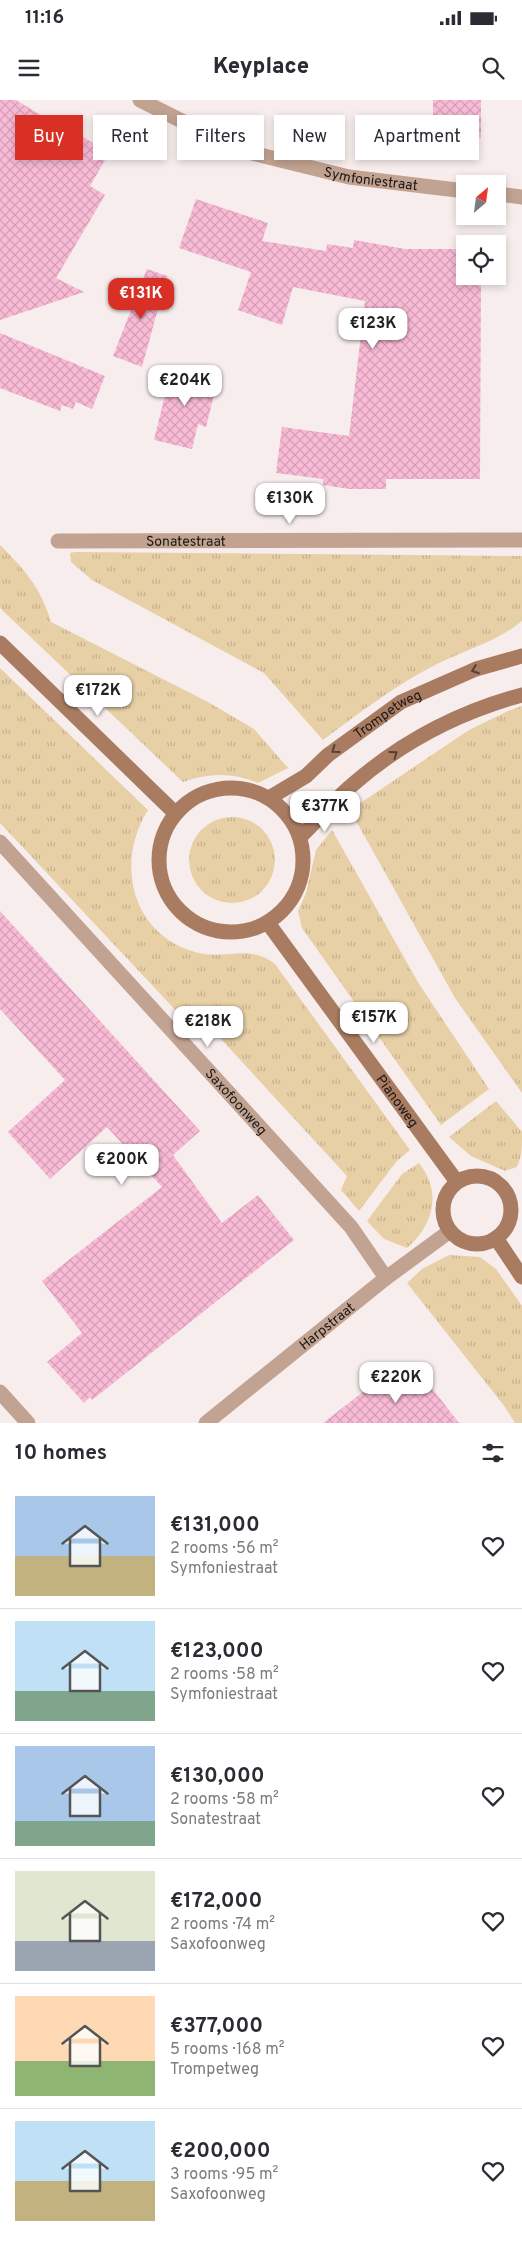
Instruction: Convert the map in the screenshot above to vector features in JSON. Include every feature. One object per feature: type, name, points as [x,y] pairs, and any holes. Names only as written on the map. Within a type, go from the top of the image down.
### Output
[{"type":"street","name":"Symfoniestraat","points":[[140,100],[240,150],[348,177],[456,190]]},
{"type":"street","points":[[506,195],[522,197]]},
{"type":"street","name":"Sonatestraat","points":[[58,541],[522,540]]},
{"type":"street","points":[[0,642],[175,813]]},
{"type":"street","name":"Trompetweg","points":[[269,798],[306,776],[328,755],[401,702],[476,669],[522,656]]},
{"type":"street","points":[[300,837],[350,786],[422,735],[493,703],[522,695]]},
{"type":"street","points":[[229,788],[250,791],[269,798],[287,816],[300,837],[303,862],[299,886],[286,907],[268,923],[247,931],[224,933],[202,927],[183,915],[169,898],[160,877],[158,855],[164,833],[175,813],[190,800],[209,791],[229,788]]},
{"type":"street","name":"Saxofoonweg","points":[[0,842],[351,1227],[386,1278]]},
{"type":"street","name":"Pianoweg","points":[[268,923],[457,1182]]},
{"type":"street","points":[[477,1175],[498,1182],[505,1190],[511,1207],[510,1216],[508,1225],[496,1238],[476,1244],[457,1238],[450,1231],[443,1214],[443,1205],[445,1196],[457,1182],[466,1177],[477,1175]]},
{"type":"street","name":"Harpstraat","points":[[206,1423],[386,1278],[450,1231]]},
{"type":"street","points":[[496,1238],[522,1278]]},
{"type":"street","points":[[0,1392],[28,1423]]},
{"type":"green space","points":[[0,545],[37,589],[51,622],[208,702],[254,729],[288,768],[258,783],[230,775],[211,775],[183,782],[0,608]]},
{"type":"green space","points":[[70,553],[522,556],[522,621],[492,640],[437,664],[407,681],[378,699],[323,740],[264,673],[92,580],[71,562]]},
{"type":"green space","points":[[0,668],[148,810],[138,830],[132,852],[131,873],[135,894],[143,913],[156,930],[173,943],[195,952],[217,955],[246,953],[265,958],[275,964],[410,1150],[396,1162],[359,1211],[341,1190],[347,1176],[197,1013],[181,1016],[0,823]]},
{"type":"green space","points":[[522,706],[522,1093],[455,998],[350,810],[469,730]]},
{"type":"green space","points":[[232,817],[248,820],[256,824],[268,836],[272,844],[275,860],[272,876],[268,884],[256,896],[248,900],[232,903],[216,900],[208,896],[196,884],[192,876],[189,860],[192,844],[196,836],[208,824],[216,820]]},
{"type":"green space","points":[[332,830],[419,984],[489,1089],[441,1125],[302,928],[298,911],[306,893],[316,850]]},
{"type":"green space","points":[[496,1101],[522,1132],[519,1163],[517,1167],[505,1171],[471,1156],[449,1137]]},
{"type":"green space","points":[[419,1163],[431,1185],[432,1207],[424,1229],[407,1248],[384,1239],[367,1221],[402,1174]]},
{"type":"green space","points":[[449,1255],[480,1257],[496,1269],[522,1306],[522,1423],[515,1423],[505,1407],[407,1283],[422,1269]]},
{"type":"building","points":[[0,100],[16,100],[41,115],[15,115],[15,160],[83,160],[83,137],[93,143],[93,160],[105,160],[90,186],[105,195],[56,278],[84,292],[0,320]]},
{"type":"building","points":[[433,100],[481,100],[481,138],[479,138],[479,115],[433,115]]},
{"type":"building","points":[[196,199],[268,223],[262,241],[326,251],[327,244],[353,248],[354,240],[405,249],[456,249],[456,285],[481,285],[480,479],[386,479],[386,489],[350,489],[323,485],[323,479],[276,473],[282,427],[349,436],[365,301],[293,287],[282,325],[238,310],[251,272],[179,248]]},
{"type":"building","points":[[147,269],[167,276],[142,367],[113,356]]},
{"type":"building","points":[[0,333],[105,376],[92,409],[76,402],[73,409],[62,405],[60,411],[0,388]]},
{"type":"building","points":[[172,367],[218,379],[206,427],[198,424],[192,449],[154,440]]},
{"type":"building","points":[[0,911],[200,1131],[173,1155],[222,1223],[258,1195],[294,1240],[92,1400],[90,1397],[84,1403],[47,1362],[82,1333],[42,1281],[162,1187],[107,1127],[50,1179],[8,1132],[65,1080],[0,1009]]},
{"type":"building","points":[[417,1369],[459,1423],[323,1423],[390,1371],[396,1386]]}]
